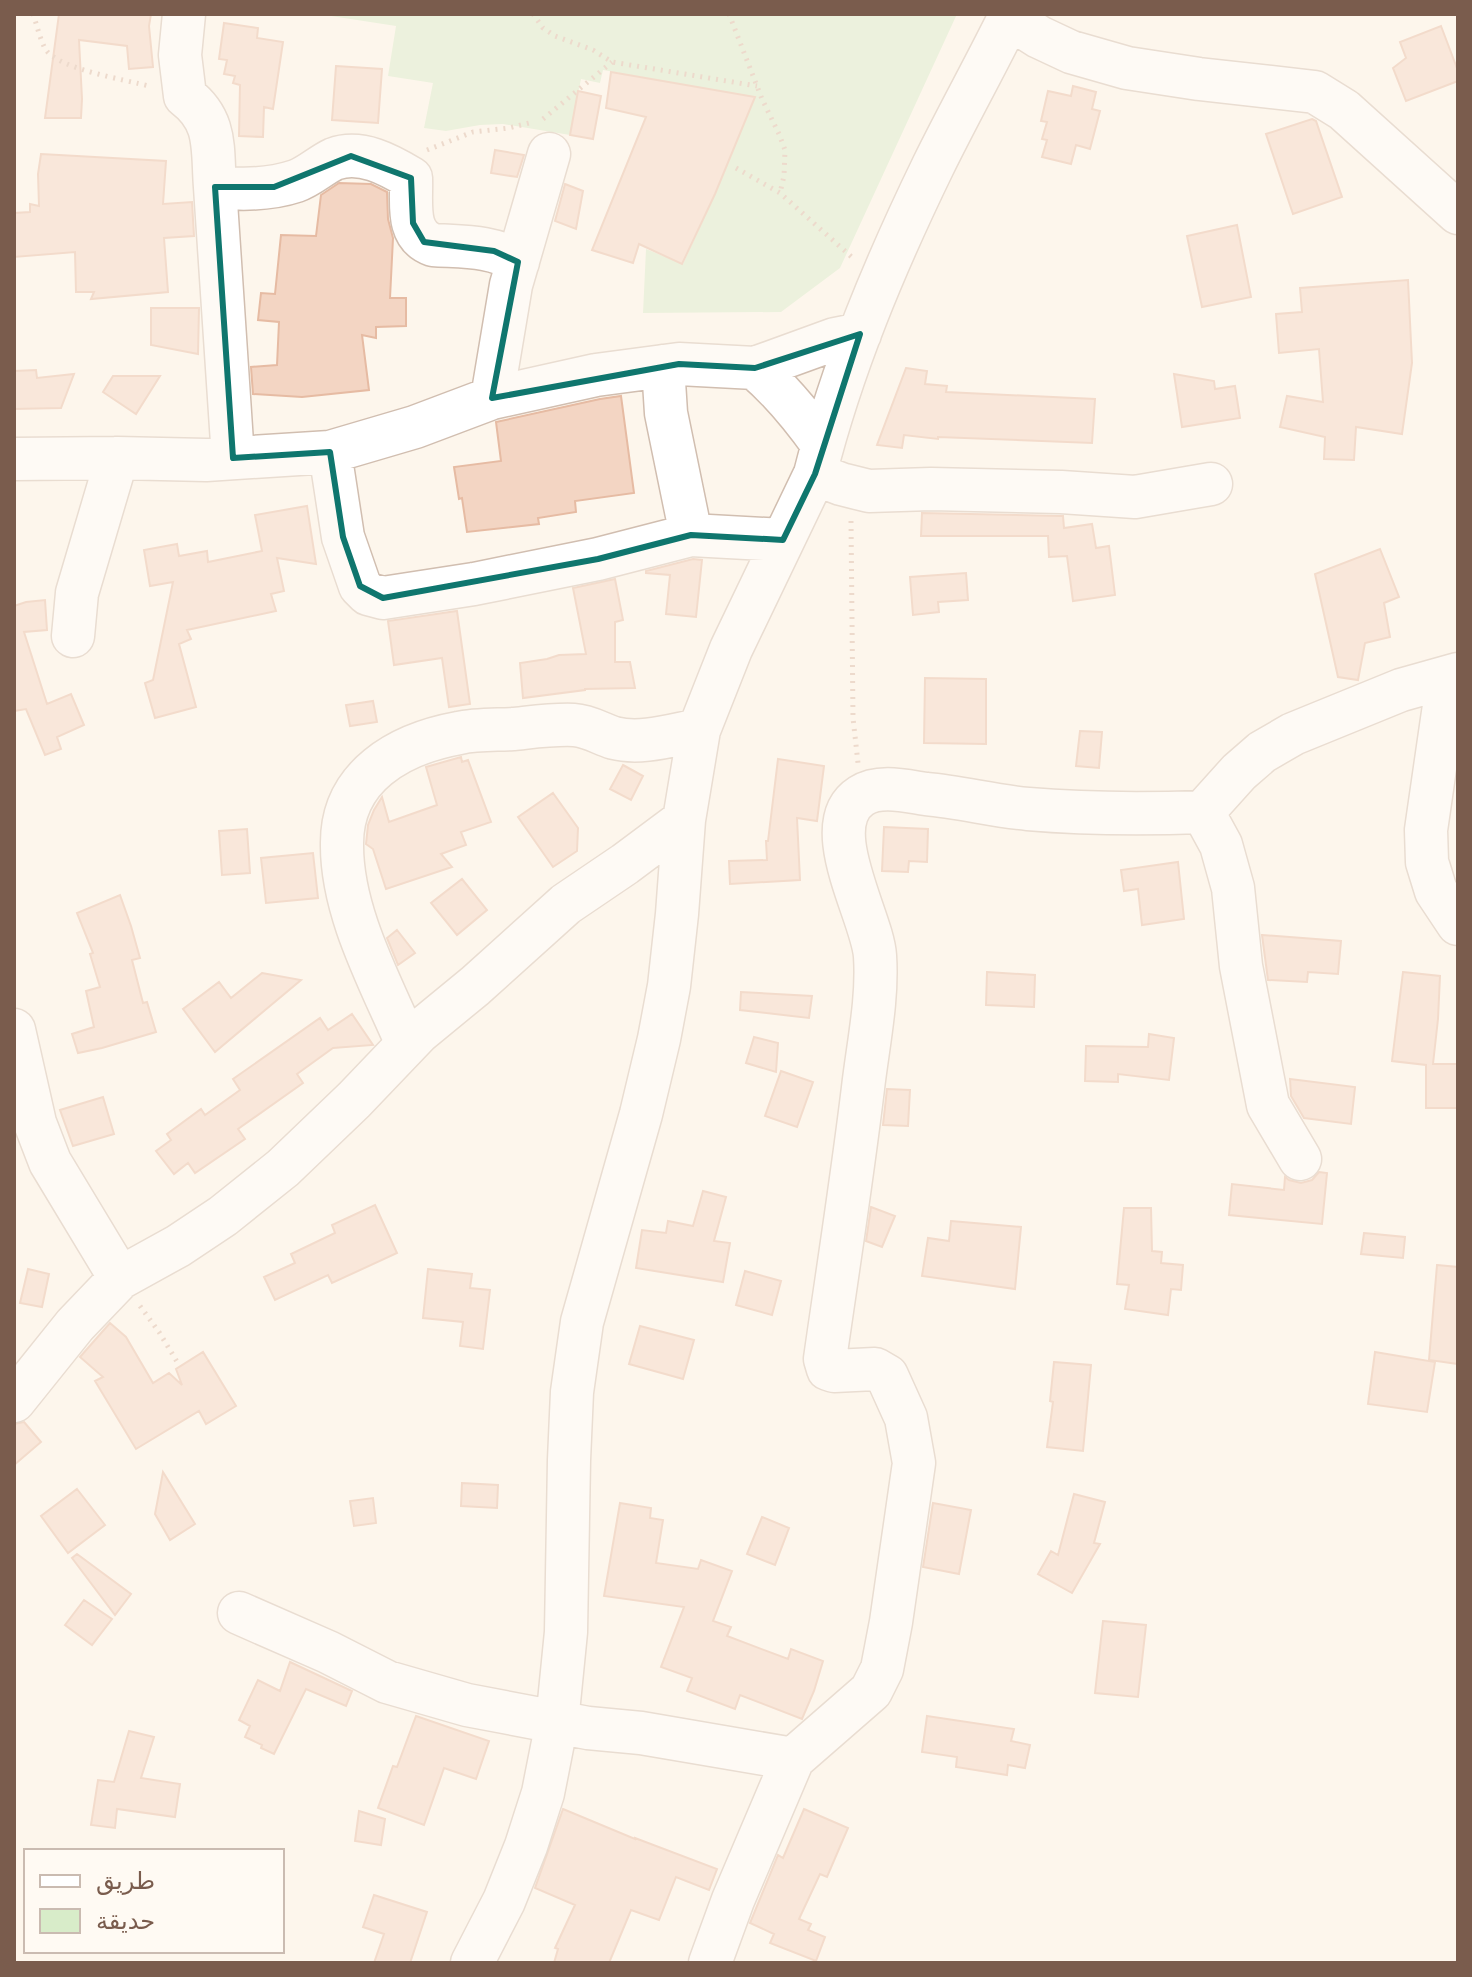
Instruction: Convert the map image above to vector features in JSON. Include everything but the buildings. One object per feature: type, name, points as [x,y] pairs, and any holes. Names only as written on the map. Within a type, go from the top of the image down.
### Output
[{"type":"street","points":[[184,14],[180,55],[185,96],[203,112],[210,128],[233,458]]},
{"type":"street","points":[[481,1959],[526,1846],[543,1793],[557,1722],[566,1632],[572,1392],[582,1322],[659,1039],[674,943],[684,820],[699,730],[731,649],[818,459],[880,281],[934,165],[1010,16],[1039,37],[1071,52],[1127,68],[1315,92],[1344,110],[1458,213]]},
{"type":"street","points":[[492,398],[511,285],[549,154]]},
{"type":"street","points":[[215,187],[274,187],[313,173],[334,160],[351,156],[372,159],[411,178],[413,223],[417,236],[424,242],[494,251],[518,262]]},
{"type":"street","points":[[14,459],[167,460],[330,452],[415,427],[492,398],[596,375],[679,364],[755,368],[835,339],[860,334]]},
{"type":"street","points":[[663,366],[666,413],[691,535]]},
{"type":"street","points":[[755,368],[794,406],[818,459],[855,488],[869,491],[1061,492],[1135,497],[1211,484]]},
{"type":"street","points":[[330,452],[343,537],[360,586],[375,597],[474,584],[598,559],[691,535],[783,540]]},
{"type":"street","points":[[73,636],[77,593],[117,458]]},
{"type":"street","points":[[710,1963],[733,1900],[793,1759],[871,1691],[882,1669],[914,1463],[906,1418],[887,1376],[875,1369],[834,1371],[828,1369],[825,1359],[852,1178],[874,1000],[876,953],[856,893],[845,841],[844,824],[848,812],[861,795],[879,789],[1027,809],[1203,812],[1250,762],[1293,734],[1401,690],[1453,676],[1426,830],[1430,876],[1458,924]]},
{"type":"street","points":[[407,1044],[368,954],[346,880],[342,827],[359,785],[394,755],[430,740],[461,732],[574,725],[623,739],[652,739],[699,730]]},
{"type":"street","points":[[1203,812],[1221,845],[1233,888],[1241,966],[1268,1105],[1300,1159]]},
{"type":"street","points":[[14,1401],[75,1325],[120,1278],[189,1239],[283,1168],[419,1032],[487,976],[566,904],[684,820]]},
{"type":"street","points":[[14,1030],[35,1123],[50,1162],[120,1278]]},
{"type":"street","points":[[239,1613],[387,1682],[467,1705],[793,1759]]},
{"type":"path","points":[[33,14],[46,49],[53,58],[69,66],[185,96]]},
{"type":"path","points":[[533,14],[543,28],[555,36],[593,50],[612,62],[757,86]]},
{"type":"path","points":[[729,14],[785,150],[780,193]]},
{"type":"path","points":[[411,178],[419,159],[428,150],[473,132],[542,120],[612,62]]},
{"type":"path","points":[[736,168],[780,193],[880,281]]},
{"type":"path","points":[[855,488],[851,531],[853,718],[861,795]]},
{"type":"path","points":[[120,1278],[179,1365]]},
{"type":"highlighted area","points":[[351,156],[411,178],[413,223],[424,242],[494,251],[518,262],[492,398],[679,364],[755,368],[860,334],[815,474],[783,540],[691,535],[598,559],[383,598],[360,586],[343,537],[330,452],[233,458],[215,187],[274,187]]},
{"type":"green space","points":[[318,14],[957,14],[840,268],[781,312],[643,313],[646,249],[683,264],[755,97],[603,70],[600,83],[581,79],[570,135],[503,124],[446,131],[424,128],[433,83],[388,76],[396,26]]}]
